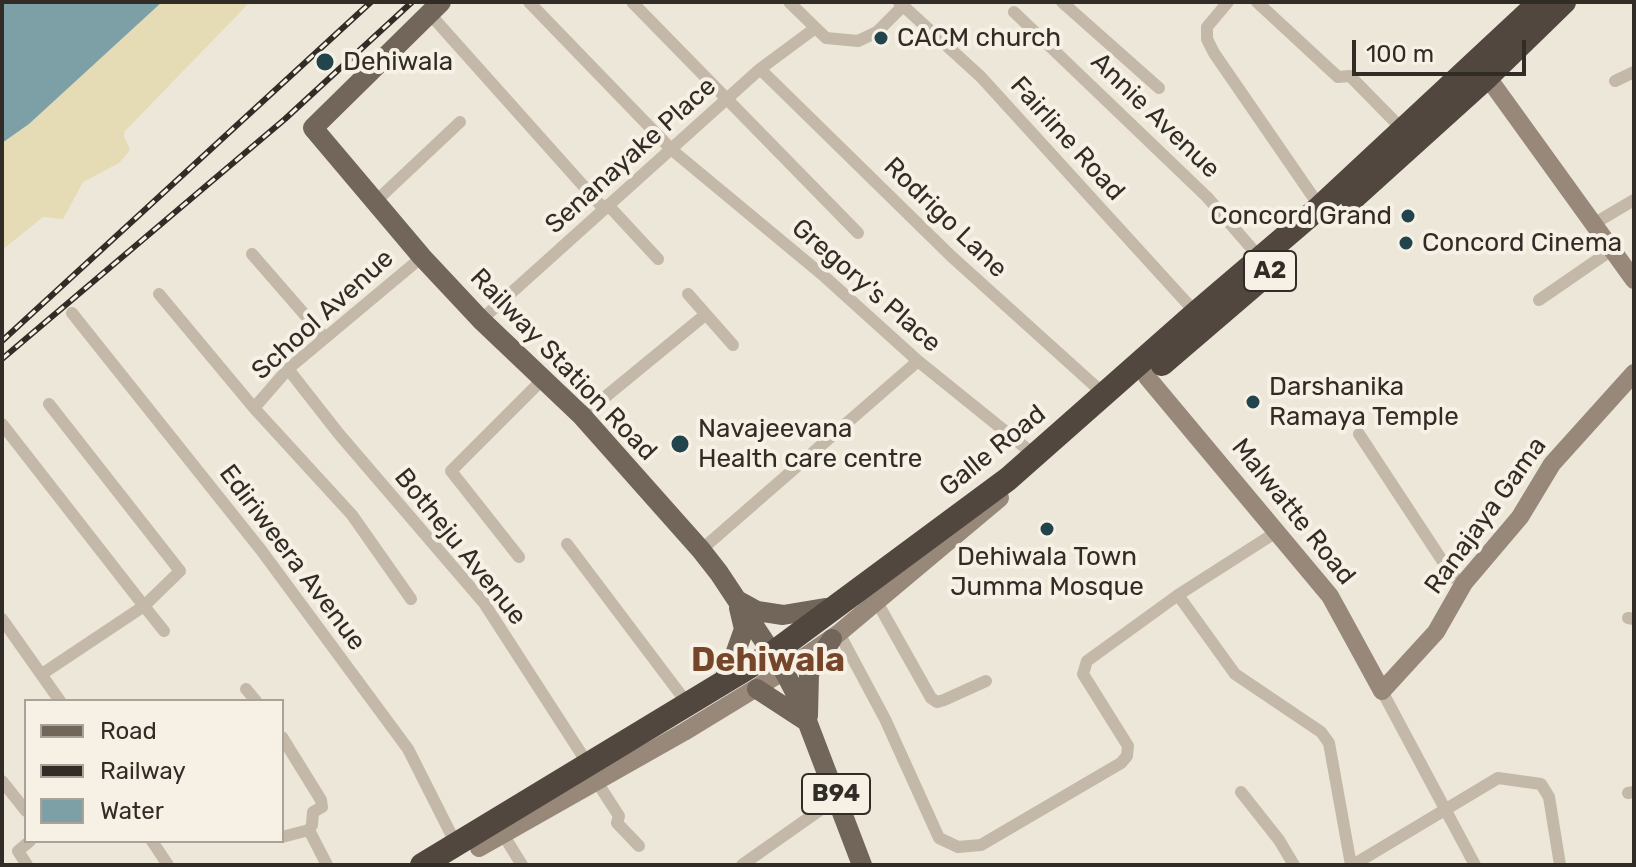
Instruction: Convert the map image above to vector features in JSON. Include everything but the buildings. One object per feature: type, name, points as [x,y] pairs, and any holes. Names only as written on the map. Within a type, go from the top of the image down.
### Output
[{"type":"highway","name":"Galle Road","points":[[422,865],[464,848],[784,661],[1010,481],[1403,130],[1564,2]]},
{"type":"highway","name":"Galle Road","points":[[1042,452],[1147,377],[1347,203],[1481,69],[1535,4]]},
{"type":"main road","name":"Railway Station Road","points":[[435,8],[313,128],[422,257],[481,320],[582,416],[701,550],[784,671]]},
{"type":"main road","points":[[1481,69],[1634,280]]},
{"type":"main road","name":"Ranajaya Gama","points":[[1382,691],[1436,632],[1464,583],[1520,517],[1552,464],[1634,373]]},
{"type":"main road","name":"Malwatte Road","points":[[1147,377],[1330,596],[1382,691]]},
{"type":"main road","points":[[464,848],[586,761],[825,608],[1042,452]]},
{"type":"main road","points":[[464,848],[504,836],[757,689],[836,636],[1042,452]]},
{"type":"main road","points":[[871,574],[868,581],[881,598]]},
{"type":"main road","points":[[737,600],[757,611],[783,615],[825,608]]},
{"type":"main road","points":[[726,671],[744,629],[737,600]]},
{"type":"main road","points":[[809,724],[809,673],[836,636]]},
{"type":"main road","name":"B94","points":[[784,671],[809,724],[862,865]]},
{"type":"main road","points":[[700,688],[713,698],[715,714]]},
{"type":"main road","points":[[757,689],[809,724]]},
{"type":"street","name":"Gregory's Place","points":[[529,2],[672,150],[825,277],[918,361],[1042,452]]},
{"type":"street","points":[[632,2],[858,233]]},
{"type":"street","points":[[789,2],[826,38],[858,41],[877,32],[901,4]]},
{"type":"street","points":[[1062,2],[1159,88]]},
{"type":"street","points":[[1228,2],[1207,27],[1207,39],[1320,207]]},
{"type":"street","points":[[1257,2],[1338,77],[1350,76],[1403,130]]},
{"type":"street","name":"Fairline Road","points":[[901,4],[981,77],[1196,313]]},
{"type":"street","points":[[435,8],[606,207],[658,259]]},
{"type":"street","name":"Annie Avenue","points":[[1014,12],[1207,197],[1260,258]]},
{"type":"street","name":"Senanayake Place","points":[[481,320],[760,69],[814,29]]},
{"type":"street","name":"Rodrigo Lane","points":[[760,69],[951,256],[1105,395]]},
{"type":"street","points":[[1615,81],[1634,72]]},
{"type":"street","points":[[375,202],[460,122]]},
{"type":"street","points":[[1595,223],[1634,200]]},
{"type":"street","points":[[1539,300],[1613,249]]},
{"type":"street","points":[[252,254],[325,338]]},
{"type":"street","name":"School Avenue","points":[[254,408],[288,369],[422,257]]},
{"type":"street","name":"School Avenue","points":[[159,294],[254,408],[352,515],[411,599]]},
{"type":"street","points":[[688,294],[733,345]]},
{"type":"street","name":"Ediriweera Avenue","points":[[72,313],[261,550],[408,749],[464,848]]},
{"type":"street","points":[[582,416],[705,315]]},
{"type":"street","points":[[701,550],[918,361]]},
{"type":"street","name":"Botheju Avenue","points":[[288,369],[339,434],[484,603],[586,761]]},
{"type":"street","points":[[519,557],[451,471],[543,379]]},
{"type":"street","points":[[42,674],[144,606],[180,571],[49,404]]},
{"type":"street","points":[[2,424],[164,631]]},
{"type":"street","points":[[1359,434],[1453,577],[1464,583]]},
{"type":"street","points":[[836,636],[885,719],[939,838],[958,847],[981,845],[1121,763],[1127,756],[1128,746],[1083,674],[1087,661],[1178,595],[1278,531]]},
{"type":"street","points":[[567,544],[684,699]]},
{"type":"street","points":[[1178,595],[1235,674],[1321,732],[1329,743],[1352,865],[1498,778],[1541,784],[1549,797],[1559,860]]},
{"type":"street","points":[[881,598],[931,698],[937,702],[944,700],[986,681]]},
{"type":"street","points":[[2,619],[59,699]]},
{"type":"street","points":[[246,689],[254,699]]},
{"type":"street","points":[[1382,691],[1475,865]]},
{"type":"street","points":[[284,740],[321,800],[322,807],[313,812],[309,830],[284,836]]},
{"type":"street","points":[[2,781],[24,808]]},
{"type":"street","points":[[597,782],[619,816],[617,823],[639,846]]},
{"type":"street","points":[[1241,792],[1279,840],[1294,865]]},
{"type":"street","points":[[742,865],[837,798]]},
{"type":"street","points":[[309,830],[327,865]]},
{"type":"street","points":[[504,836],[522,865]]},
{"type":"street","points":[[27,865],[18,851],[28,843]]},
{"type":"street","points":[[153,843],[168,865]]},
{"type":"sand","points":[[162,2],[250,2],[125,131],[130,150],[119,163],[83,182],[63,219],[43,217],[2,250],[2,143],[29,124]]},
{"type":"water","points":[[2,2],[162,2],[29,124],[2,143]]},
{"type":"railway","points":[[2,341],[371,2]]},
{"type":"railway","points":[[2,359],[285,119],[412,2]]},
{"type":"place","name":"CACM church","points":[[881,38]]},
{"type":"place","name":"Dehiwala","points":[[325,62]]},
{"type":"place","name":"Concord Grand","points":[[1408,216]]},
{"type":"place","name":"Concord Cinema","points":[[1406,243]]},
{"type":"place","name":"Darshanika Ramaya Temple","points":[[1253,402]]},
{"type":"place","name":"Navajeevana Health care centre","points":[[680,444]]},
{"type":"place","name":"Dehiwala Town Jumma Mosque","points":[[1047,529]]},
{"type":"district","name":"Dehiwala","points":[[768,661]]}]
